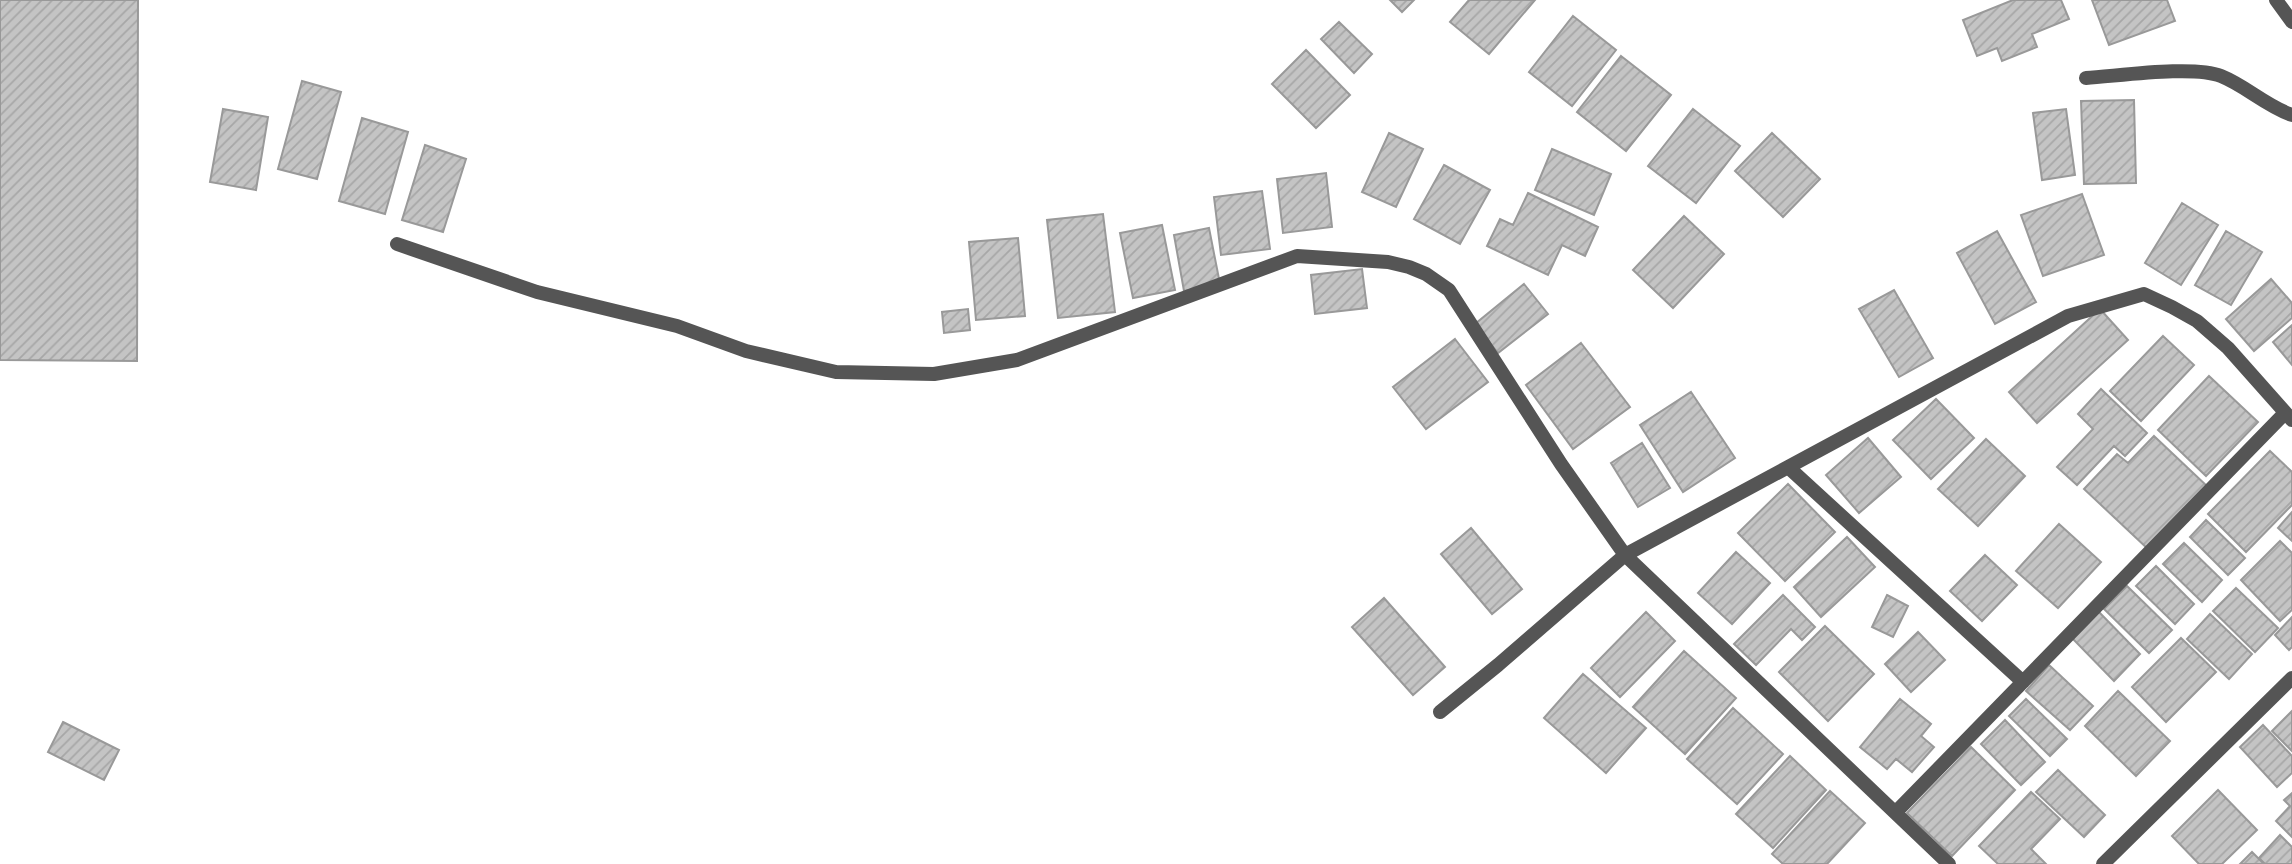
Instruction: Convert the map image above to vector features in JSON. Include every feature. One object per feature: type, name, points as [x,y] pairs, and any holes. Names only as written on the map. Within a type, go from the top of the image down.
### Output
[{"type":"street","points":[[2277,0],[2292,22]]},
{"type":"street","points":[[2087,78],[2192,71],[2220,76],[2280,111],[2292,115]]},
{"type":"street","points":[[397,244],[537,292],[677,326],[746,351],[836,372],[934,374],[1017,360],[1297,256],[1388,262],[1409,267],[1426,274],[1449,290],[1561,464],[1625,555],[1950,864]]},
{"type":"street","points":[[1440,712],[1625,555],[2068,316],[2144,294],[2197,321],[2228,348],[2289,417],[1896,812]]},
{"type":"street","points":[[1788,467],[2023,682]]},
{"type":"street","points":[[2102,864],[2292,678]]},
{"type":"building","points":[[0,0],[138,0],[137,361],[0,360]]},
{"type":"building","points":[[1390,0],[1414,0],[1402,12]]},
{"type":"building","points":[[1469,0],[1535,0],[1489,54],[1450,22]]},
{"type":"building","points":[[2013,0],[2061,0],[2069,19],[2032,34],[2037,47],[2002,61],[1997,48],[1977,56],[1963,20]]},
{"type":"building","points":[[2092,0],[2167,0],[2175,21],[2109,45]]},
{"type":"building","points":[[1573,16],[1616,50],[1572,106],[1529,72]]},
{"type":"building","points":[[1339,22],[1372,54],[1354,73],[1321,39]]},
{"type":"building","points":[[1306,50],[1350,95],[1316,128],[1272,84]]},
{"type":"building","points":[[1621,56],[1671,95],[1626,151],[1577,112]]},
{"type":"building","points":[[302,81],[341,92],[317,179],[278,169]]},
{"type":"building","points":[[2134,100],[2136,183],[2084,184],[2081,101]]},
{"type":"building","points":[[223,109],[268,117],[256,190],[210,182]]},
{"type":"building","points":[[1693,109],[1740,146],[1696,203],[1648,166]]},
{"type":"building","points":[[2066,109],[2075,175],[2042,180],[2033,113]]},
{"type":"building","points":[[362,118],[408,132],[385,214],[339,201]]},
{"type":"building","points":[[1389,133],[1423,149],[1396,207],[1362,192]]},
{"type":"building","points":[[1772,133],[1820,179],[1783,217],[1735,171]]},
{"type":"building","points":[[425,145],[466,159],[443,232],[402,220]]},
{"type":"building","points":[[1552,149],[1611,174],[1594,215],[1535,190]]},
{"type":"building","points":[[1444,165],[1490,190],[1460,244],[1414,219]]},
{"type":"building","points":[[1326,173],[1332,227],[1283,233],[1277,179]]},
{"type":"building","points":[[1262,191],[1270,249],[1221,255],[1214,197]]},
{"type":"building","points":[[1528,193],[1598,227],[1585,256],[1562,245],[1548,275],[1487,246],[1500,219],[1513,225]]},
{"type":"building","points":[[2082,194],[2104,255],[2043,276],[2021,215]]},
{"type":"building","points":[[2182,203],[2218,225],[2181,285],[2145,263]]},
{"type":"building","points":[[1103,214],[1115,312],[1058,318],[1047,220]]},
{"type":"building","points":[[1684,216],[1724,254],[1673,308],[1633,270]]},
{"type":"building","points":[[1162,225],[1175,290],[1133,298],[1120,233]]},
{"type":"building","points":[[1209,228],[1220,284],[1184,291],[1174,235]]},
{"type":"building","points":[[1997,231],[2036,302],[1995,324],[1957,253]]},
{"type":"building","points":[[2226,231],[2262,252],[2231,305],[2195,285]]},
{"type":"building","points":[[1018,238],[1025,316],[976,320],[969,242]]},
{"type":"building","points":[[1362,269],[1367,308],[1315,314],[1311,275]]},
{"type":"building","points":[[2271,279],[2292,303],[2292,318],[2254,351],[2226,319]]},
{"type":"building","points":[[1524,284],[1548,314],[1498,353],[1475,324]]},
{"type":"building","points":[[1894,290],[1933,358],[1899,377],[1859,309]]},
{"type":"building","points":[[968,309],[970,330],[944,333],[942,312]]},
{"type":"building","points":[[2100,309],[2128,340],[2037,423],[2009,392]]},
{"type":"building","points":[[2292,325],[2292,365],[2273,342]]},
{"type":"building","points":[[2163,336],[2194,365],[2141,421],[2110,391]]},
{"type":"building","points":[[1455,339],[1488,382],[1426,429],[1393,387]]},
{"type":"building","points":[[1581,343],[1630,407],[1573,449],[1526,385]]},
{"type":"building","points":[[2209,376],[2258,422],[2206,476],[2158,430]]},
{"type":"building","points":[[2101,389],[2147,433],[2125,456],[2114,446],[2077,485],[2057,467],[2093,429],[2078,414]]},
{"type":"building","points":[[1691,392],[1735,458],[1683,492],[1640,425]]},
{"type":"building","points":[[1936,399],[1974,438],[1931,479],[1893,440]]},
{"type":"building","points":[[2154,436],[2208,487],[2148,549],[2084,489],[2117,454],[2128,463]]},
{"type":"building","points":[[1868,438],[1901,477],[1859,513],[1826,475]]},
{"type":"building","points":[[1986,439],[2025,476],[1978,526],[1938,489]]},
{"type":"building","points":[[1642,443],[1670,488],[1638,507],[1611,463]]},
{"type":"building","points":[[2270,451],[2292,472],[2292,505],[2246,552],[2208,514]]},
{"type":"building","points":[[1788,484],[1835,532],[1785,581],[1738,533]]},
{"type":"building","points":[[2292,512],[2292,541],[2278,528]]},
{"type":"building","points":[[2206,520],[2245,558],[2228,575],[2190,537]]},
{"type":"building","points":[[2059,524],[2101,562],[2058,608],[2016,571]]},
{"type":"building","points":[[1471,528],[1522,589],[1492,614],[1441,554]]},
{"type":"building","points":[[1847,537],[1875,567],[1821,617],[1794,587]]},
{"type":"building","points":[[2280,541],[2292,553],[2292,610],[2280,621],[2241,580]]},
{"type":"building","points":[[2184,543],[2222,580],[2202,602],[2163,564]]},
{"type":"building","points":[[1736,552],[1770,583],[1732,624],[1698,593]]},
{"type":"building","points":[[1985,555],[2017,585],[1982,621],[1950,591]]},
{"type":"building","points":[[2156,566],[2194,604],[2175,624],[2136,586]]},
{"type":"building","points":[[2127,586],[2172,630],[2149,653],[2104,609]]},
{"type":"building","points":[[2236,588],[2278,628],[2255,652],[2213,611]]},
{"type":"building","points":[[1783,595],[1815,627],[1802,640],[1791,629],[1756,665],[1734,644]]},
{"type":"building","points":[[1887,595],[1908,606],[1893,637],[1872,627]]},
{"type":"building","points":[[1384,598],[1445,667],[1413,695],[1352,627]]},
{"type":"building","points":[[2098,611],[2140,654],[2114,681],[2072,638]]},
{"type":"building","points":[[1646,612],[1675,641],[1620,697],[1591,668]]},
{"type":"building","points":[[2210,614],[2252,654],[2229,679],[2187,639]]},
{"type":"building","points":[[2292,617],[2292,647],[2289,650],[2275,635]]},
{"type":"building","points":[[1825,626],[1874,674],[1828,721],[1779,672]]},
{"type":"building","points":[[1918,632],[1945,660],[1911,692],[1885,664]]},
{"type":"building","points":[[2181,638],[2216,672],[2166,722],[2132,687]]},
{"type":"building","points":[[1684,651],[1736,698],[1685,754],[1633,707]]},
{"type":"building","points":[[2049,665],[2093,706],[2070,730],[2026,691]]},
{"type":"building","points":[[1583,674],[1646,728],[1606,773],[1544,718]]},
{"type":"building","points":[[2118,691],[2170,741],[2136,776],[2085,726]]},
{"type":"building","points":[[1900,699],[1931,724],[1921,736],[1934,747],[1912,772],[1896,759],[1887,769],[1860,747]]},
{"type":"building","points":[[2026,699],[2067,739],[2050,756],[2009,716]]},
{"type":"building","points":[[1733,708],[1783,754],[1737,804],[1687,759]]},
{"type":"building","points":[[2292,711],[2292,751],[2272,731]]},
{"type":"building","points":[[2005,720],[2045,762],[2021,785],[1981,744]]},
{"type":"building","points":[[63,722],[119,750],[104,780],[48,752]]},
{"type":"building","points":[[2263,725],[2292,756],[2292,773],[2277,787],[2240,747]]},
{"type":"building","points":[[1971,747],[2015,790],[1952,856],[1907,813]]},
{"type":"building","points":[[1790,756],[1826,790],[1773,848],[1736,814]]},
{"type":"building","points":[[2058,770],[2105,815],[2084,837],[2036,792]]},
{"type":"building","points":[[2218,790],[2257,830],[2222,864],[2199,864],[2172,836]]},
{"type":"building","points":[[1830,791],[1865,823],[1827,864],[1783,864],[1772,854]]},
{"type":"building","points":[[2031,792],[2060,819],[2031,849],[2046,864],[1998,864],[1979,846]]},
{"type":"building","points":[[2292,793],[2292,837],[2276,821],[2290,806],[2284,800]]},
{"type":"building","points":[[2280,835],[2292,847],[2292,864],[2265,864],[2259,858]]},
{"type":"building","points":[[2252,852],[2264,864],[2240,864]]}]
